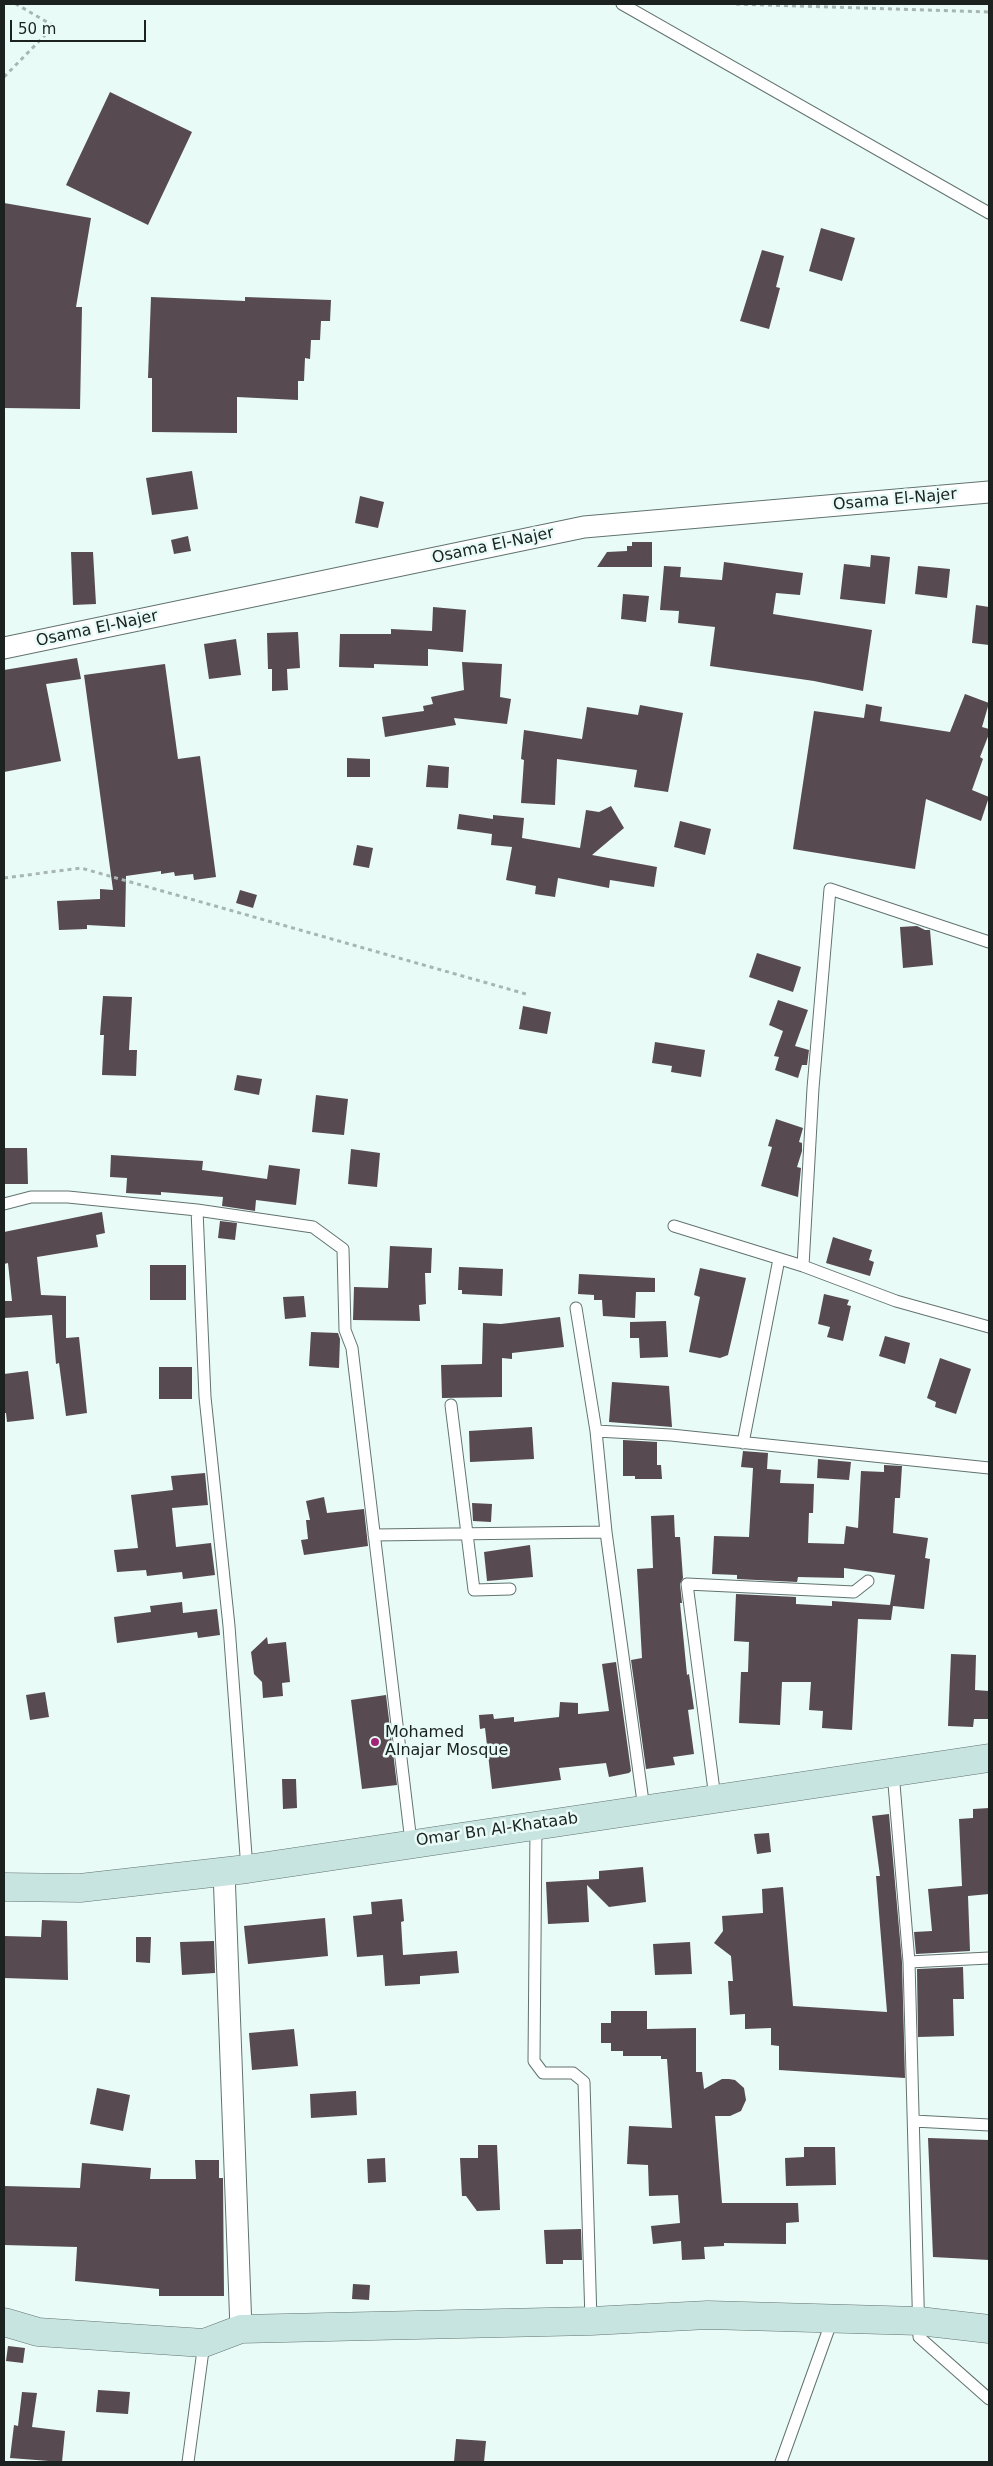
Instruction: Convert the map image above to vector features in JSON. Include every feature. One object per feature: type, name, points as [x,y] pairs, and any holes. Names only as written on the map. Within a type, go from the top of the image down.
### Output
[{"type":"street","name":"Osama El-Najer","points":[[4,648],[584,527],[989,492]]},
{"type":"street","name":"Omar Bn Al-Khataab","points":[[4,1887],[80,1888],[236,1870],[411,1842],[989,1758]]},
{"type":"street","points":[[236,1870],[241,2328]]},
{"type":"street","points":[[4,2322],[38,2332],[204,2343],[241,2328],[591,2321],[708,2316],[919,2321],[989,2329]]},
{"type":"lane","points":[[622,4],[989,213]]},
{"type":"lane","points":[[803,1266],[813,1088],[830,890],[989,942]]},
{"type":"lane","points":[[4,1204],[31,1197],[68,1197],[197,1210],[313,1227],[343,1249],[344,1330],[352,1348],[411,1842]]},
{"type":"lane","points":[[197,1210],[206,1396],[229,1626],[236,1870]]},
{"type":"lane","points":[[674,1226],[803,1266],[896,1301],[989,1327]]},
{"type":"lane","points":[[743,1443],[779,1259]]},
{"type":"lane","points":[[576,1308],[596,1431],[606,1532],[644,1809]]},
{"type":"lane","points":[[451,1406],[474,1590],[510,1588]]},
{"type":"lane","points":[[596,1431],[671,1435],[989,1468]]},
{"type":"lane","points":[[374,1535],[606,1532]]},
{"type":"lane","points":[[715,1798],[686,1584],[854,1592],[868,1580]]},
{"type":"lane","points":[[893,1772],[910,1962],[919,2337],[989,2399]]},
{"type":"lane","points":[[536,1824],[534,2062],[543,2073],[573,2073],[584,2082],[591,2321]]},
{"type":"lane","points":[[910,1962],[989,1958]]},
{"type":"lane","points":[[914,2121],[989,2125]]},
{"type":"lane","points":[[781,2462],[832,2320]]},
{"type":"lane","points":[[188,2462],[204,2343]]},
{"type":"path","points":[[4,77],[54,26],[16,4]]},
{"type":"path","points":[[736,4],[989,12]]},
{"type":"path","points":[[4,878],[81,868],[526,994]]},
{"type":"building","points":[[110,92],[192,132],[148,225],[66,185]]},
{"type":"building","points":[[4,203],[91,218],[76,307],[82,307],[80,409],[4,408]]},
{"type":"building","points":[[821,228],[855,238],[842,281],[809,271]]},
{"type":"building","points":[[762,250],[784,256],[776,287],[780,288],[769,329],[740,321]]},
{"type":"building","points":[[151,297],[245,301],[245,297],[331,300],[330,321],[321,321],[320,340],[311,340],[310,359],[305,358],[304,381],[298,381],[298,400],[237,397],[237,433],[152,432],[152,378],[148,378]]},
{"type":"building","points":[[192,471],[198,509],[152,515],[146,478]]},
{"type":"building","points":[[360,496],[384,502],[378,528],[355,523]]},
{"type":"building","points":[[188,536],[191,551],[174,554],[171,540]]},
{"type":"building","points":[[632,542],[652,542],[652,567],[597,567],[607,552],[627,551],[627,546],[632,546]]},
{"type":"building","points":[[71,552],[93,552],[96,604],[73,605]]},
{"type":"building","points":[[871,555],[890,557],[885,604],[840,599],[844,564],[870,567]]},
{"type":"building","points":[[724,562],[803,573],[800,595],[776,593],[773,614],[872,630],[863,691],[814,681],[710,666],[715,627],[678,623],[679,611],[660,610],[664,566],[681,567],[680,577],[722,580]]},
{"type":"building","points":[[918,566],[950,569],[947,598],[915,594]]},
{"type":"building","points":[[623,594],[649,596],[646,622],[621,619]]},
{"type":"building","points":[[976,605],[989,607],[989,645],[972,643]]},
{"type":"building","points":[[433,607],[466,610],[463,652],[428,649],[428,666],[374,664],[374,668],[339,667],[340,634],[391,634],[391,629],[432,631]]},
{"type":"building","points":[[298,632],[300,668],[287,669],[288,690],[272,691],[272,669],[268,669],[267,633]]},
{"type":"building","points":[[236,639],[241,675],[209,679],[204,644]]},
{"type":"building","points":[[77,658],[81,679],[46,684],[61,761],[4,772],[4,670]]},
{"type":"building","points":[[462,662],[502,664],[500,697],[511,699],[507,724],[454,718],[456,725],[385,737],[382,717],[424,711],[423,706],[433,704],[431,697],[464,690]]},
{"type":"building","points":[[165,664],[178,759],[200,756],[216,877],[194,880],[193,874],[175,876],[174,872],[161,874],[161,871],[126,876],[125,927],[87,925],[87,929],[59,930],[57,901],[100,899],[100,889],[113,890],[84,675]]},
{"type":"building","points":[[965,694],[989,703],[982,727],[989,729],[989,734],[980,757],[983,759],[972,790],[989,797],[981,821],[926,799],[915,869],[793,849],[814,711],[864,718],[866,704],[882,707],[880,721],[950,732]]},
{"type":"building","points":[[640,705],[683,713],[668,792],[634,787],[637,770],[557,759],[555,805],[521,803],[524,760],[521,759],[524,730],[582,739],[587,707],[638,715]]},
{"type":"building","points":[[347,758],[370,759],[370,777],[347,777]]},
{"type":"building","points":[[428,765],[449,767],[448,788],[426,787]]},
{"type":"building","points":[[611,806],[624,828],[592,855],[657,867],[654,887],[610,880],[609,888],[558,878],[555,897],[535,894],[536,886],[506,880],[512,847],[491,845],[492,834],[457,829],[459,814],[493,819],[493,815],[524,818],[522,838],[580,848],[586,810],[599,812]]},
{"type":"building","points":[[680,821],[711,829],[705,855],[674,847]]},
{"type":"building","points":[[357,845],[373,848],[369,868],[353,865]]},
{"type":"building","points":[[240,890],[257,895],[253,908],[236,903]]},
{"type":"building","points":[[917,926],[930,930],[933,965],[903,968],[900,927]]},
{"type":"building","points":[[757,953],[801,967],[793,992],[749,977]]},
{"type":"building","points":[[103,996],[132,997],[129,1050],[137,1050],[136,1076],[102,1075],[104,1035],[100,1035]]},
{"type":"building","points":[[778,1000],[808,1010],[795,1046],[809,1050],[807,1065],[802,1065],[798,1078],[775,1070],[779,1057],[774,1056],[783,1031],[769,1025]]},
{"type":"building","points":[[523,1006],[551,1012],[547,1034],[519,1029]]},
{"type":"building","points":[[655,1042],[705,1050],[701,1077],[671,1072],[672,1066],[652,1063]]},
{"type":"building","points":[[237,1075],[262,1079],[259,1095],[234,1090]]},
{"type":"building","points":[[316,1095],[348,1099],[344,1135],[312,1132]]},
{"type":"building","points":[[776,1119],[803,1128],[799,1142],[802,1143],[802,1151],[797,1167],[801,1168],[798,1197],[761,1186],[772,1147],[768,1146]]},
{"type":"building","points":[[4,1148],[27,1148],[28,1184],[4,1184]]},
{"type":"building","points":[[351,1149],[380,1153],[377,1187],[348,1184]]},
{"type":"building","points":[[111,1155],[203,1161],[202,1170],[267,1179],[269,1165],[300,1169],[296,1205],[256,1200],[255,1211],[222,1206],[223,1197],[161,1192],[161,1195],[126,1193],[127,1178],[110,1177]]},
{"type":"building","points":[[102,1212],[105,1233],[96,1235],[98,1247],[37,1257],[41,1295],[66,1296],[66,1338],[79,1337],[87,1413],[66,1416],[59,1363],[56,1364],[52,1315],[4,1318],[4,1301],[12,1301],[8,1263],[4,1264],[4,1232]]},
{"type":"building","points":[[220,1221],[237,1223],[235,1240],[218,1238]]},
{"type":"building","points":[[833,1237],[872,1250],[869,1260],[874,1262],[870,1276],[826,1263]]},
{"type":"building","points":[[390,1246],[432,1248],[431,1273],[425,1273],[426,1304],[419,1305],[420,1321],[353,1320],[354,1287],[388,1288]]},
{"type":"building","points":[[150,1265],[186,1265],[186,1300],[150,1300]]},
{"type":"building","points":[[459,1267],[503,1269],[502,1296],[462,1294],[462,1290],[458,1290]]},
{"type":"building","points":[[700,1268],[746,1278],[728,1355],[720,1358],[689,1352],[700,1297],[694,1295]]},
{"type":"building","points":[[579,1274],[655,1278],[655,1292],[636,1292],[635,1318],[603,1316],[602,1300],[594,1300],[594,1295],[578,1294]]},
{"type":"building","points":[[824,1294],[849,1300],[847,1305],[851,1306],[843,1341],[827,1337],[830,1327],[818,1324]]},
{"type":"building","points":[[304,1296],[306,1317],[285,1319],[283,1297]]},
{"type":"building","points":[[560,1317],[564,1347],[512,1353],[512,1359],[502,1358],[502,1397],[442,1398],[441,1365],[482,1364],[483,1323],[501,1324]]},
{"type":"building","points":[[666,1321],[668,1357],[640,1358],[639,1338],[630,1338],[630,1322]]},
{"type":"building","points":[[311,1332],[338,1333],[340,1339],[339,1368],[309,1366]]},
{"type":"building","points":[[885,1336],[910,1343],[905,1364],[879,1356]]},
{"type":"building","points":[[940,1358],[971,1369],[956,1414],[935,1407],[936,1402],[927,1398]]},
{"type":"building","points":[[159,1367],[192,1367],[192,1399],[159,1399]]},
{"type":"building","points":[[28,1371],[34,1419],[7,1422],[6,1413],[4,1413],[4,1374]]},
{"type":"building","points":[[612,1382],[669,1386],[672,1427],[609,1422]]},
{"type":"building","points":[[532,1427],[534,1459],[470,1462],[469,1431]]},
{"type":"building","points":[[623,1440],[657,1442],[657,1465],[661,1465],[662,1479],[635,1479],[635,1476],[623,1476]]},
{"type":"building","points":[[743,1451],[768,1453],[767,1469],[781,1470],[780,1483],[814,1484],[813,1513],[809,1513],[808,1543],[844,1544],[846,1526],[858,1528],[861,1471],[884,1472],[884,1465],[902,1466],[900,1498],[895,1498],[893,1533],[928,1538],[925,1558],[930,1559],[924,1609],[893,1606],[891,1620],[858,1619],[852,1730],[822,1728],[823,1711],[809,1710],[811,1682],[782,1682],[780,1725],[739,1723],[741,1672],[748,1672],[749,1642],[734,1641],[736,1594],[796,1597],[796,1604],[832,1606],[832,1601],[890,1605],[895,1575],[844,1568],[844,1578],[798,1577],[797,1582],[737,1579],[737,1575],[712,1574],[714,1536],[749,1537],[753,1468],[741,1467]]},
{"type":"building","points":[[818,1459],[851,1462],[849,1480],[817,1478]]},
{"type":"building","points":[[205,1473],[208,1505],[172,1508],[176,1547],[211,1543],[215,1575],[183,1579],[182,1572],[147,1576],[146,1570],[117,1572],[114,1550],[138,1548],[131,1495],[173,1490],[171,1476]]},
{"type":"building","points":[[324,1497],[327,1513],[364,1509],[368,1546],[304,1555],[301,1540],[308,1539],[306,1520],[310,1520],[306,1501]]},
{"type":"building","points":[[472,1503],[492,1504],[491,1522],[473,1521]]},
{"type":"building","points":[[674,1515],[675,1537],[680,1537],[683,1578],[680,1584],[682,1603],[680,1603],[687,1675],[689,1674],[694,1709],[688,1710],[694,1754],[673,1757],[675,1765],[646,1769],[631,1660],[642,1658],[637,1569],[653,1568],[651,1516]]},
{"type":"building","points":[[530,1545],[533,1577],[487,1581],[484,1552]]},
{"type":"building","points":[[182,1602],[183,1613],[217,1609],[220,1635],[198,1638],[197,1632],[117,1643],[114,1617],[151,1612],[150,1606]]},
{"type":"building","points":[[267,1637],[268,1644],[286,1642],[290,1682],[282,1683],[283,1696],[263,1698],[262,1682],[254,1674],[251,1652]]},
{"type":"building","points":[[951,1654],[976,1655],[975,1690],[989,1691],[988,1719],[974,1719],[973,1727],[948,1726]]},
{"type":"building","points":[[616,1662],[631,1771],[609,1777],[606,1763],[559,1768],[561,1780],[492,1789],[485,1728],[480,1729],[479,1715],[493,1714],[494,1719],[514,1717],[514,1722],[559,1717],[560,1702],[578,1703],[578,1714],[609,1711],[602,1664]]},
{"type":"building","points":[[45,1692],[49,1717],[30,1720],[26,1695]]},
{"type":"building","name":"Mohamed Alnajar Mosque","points":[[386,1695],[397,1785],[362,1789],[351,1700]]},
{"type":"building","points":[[282,1779],[296,1779],[297,1808],[283,1809]]},
{"type":"building","points":[[989,1808],[989,1894],[968,1896],[970,1951],[916,1954],[914,1932],[932,1931],[928,1889],[962,1886],[959,1819],[973,1818],[973,1809]]},
{"type":"building","points":[[889,1814],[902,1962],[905,2078],[779,2070],[779,2046],[771,2045],[771,2028],[745,2029],[745,2014],[730,2015],[728,1981],[733,1981],[731,1956],[714,1943],[723,1931],[722,1916],[763,1913],[762,1889],[783,1887],[793,2006],[887,2012],[876,1876],[880,1876],[872,1816]]},
{"type":"building","points":[[769,1833],[771,1852],[757,1854],[754,1834]]},
{"type":"building","points":[[643,1867],[646,1902],[609,1907],[587,1885],[589,1922],[548,1924],[546,1882],[599,1879],[599,1871]]},
{"type":"building","points":[[402,1899],[404,1921],[401,1922],[403,1955],[457,1951],[459,1973],[420,1976],[420,1984],[385,1986],[383,1955],[357,1957],[353,1916],[372,1914],[371,1902]]},
{"type":"building","points":[[325,1918],[328,1956],[248,1964],[244,1926]]},
{"type":"building","points":[[42,1920],[67,1921],[68,1980],[4,1978],[4,1936],[41,1937]]},
{"type":"building","points":[[136,1937],[151,1937],[150,1963],[136,1962]]},
{"type":"building","points":[[214,1941],[215,1973],[182,1975],[180,1942]]},
{"type":"building","points":[[690,1942],[692,1974],[655,1975],[653,1944]]},
{"type":"building","points":[[963,1967],[964,1999],[953,1999],[954,2036],[918,2037],[917,1969]]},
{"type":"building","points":[[611,2011],[647,2011],[647,2029],[696,2028],[696,2072],[702,2072],[704,2089],[722,2079],[735,2080],[744,2088],[746,2100],[741,2111],[730,2116],[715,2116],[722,2203],[798,2203],[799,2222],[786,2223],[786,2244],[724,2243],[724,2246],[704,2247],[705,2259],[682,2260],[681,2241],[653,2244],[651,2226],[680,2223],[678,2195],[649,2196],[648,2165],[627,2164],[629,2126],[672,2128],[667,2059],[661,2059],[661,2056],[623,2056],[623,2051],[611,2051],[611,2043],[601,2043],[601,2023],[611,2023]]},
{"type":"building","points":[[294,2029],[298,2066],[252,2070],[249,2033]]},
{"type":"building","points":[[97,2088],[130,2095],[123,2131],[90,2124]]},
{"type":"building","points":[[356,2091],[357,2115],[311,2118],[310,2094]]},
{"type":"building","points":[[928,2138],[989,2140],[989,2260],[933,2257]]},
{"type":"building","points":[[478,2145],[497,2145],[500,2210],[477,2211],[466,2196],[462,2196],[460,2158],[478,2158]]},
{"type":"building","points":[[804,2147],[835,2147],[836,2185],[786,2186],[785,2158],[804,2157]]},
{"type":"building","points":[[385,2158],[386,2182],[368,2183],[367,2159]]},
{"type":"building","points":[[195,2160],[219,2160],[219,2178],[223,2178],[224,2296],[159,2296],[159,2289],[75,2281],[77,2247],[4,2245],[4,2186],[80,2188],[82,2163],[151,2168],[150,2179],[196,2179]]},
{"type":"building","points":[[581,2229],[582,2260],[563,2260],[563,2264],[546,2264],[544,2230]]},
{"type":"building","points":[[353,2284],[370,2285],[369,2300],[352,2299]]},
{"type":"building","points":[[8,2346],[25,2348],[23,2363],[6,2361]]},
{"type":"building","points":[[98,2390],[130,2392],[128,2414],[96,2412]]},
{"type":"building","points":[[22,2392],[37,2393],[32,2427],[65,2431],[62,2462],[10,2458],[14,2425],[18,2426]]},
{"type":"building","points":[[456,2439],[486,2441],[484,2462],[454,2462]]},
{"type":"place","name":"Mohamed Alnajar Mosque","points":[[375,1742]]}]
